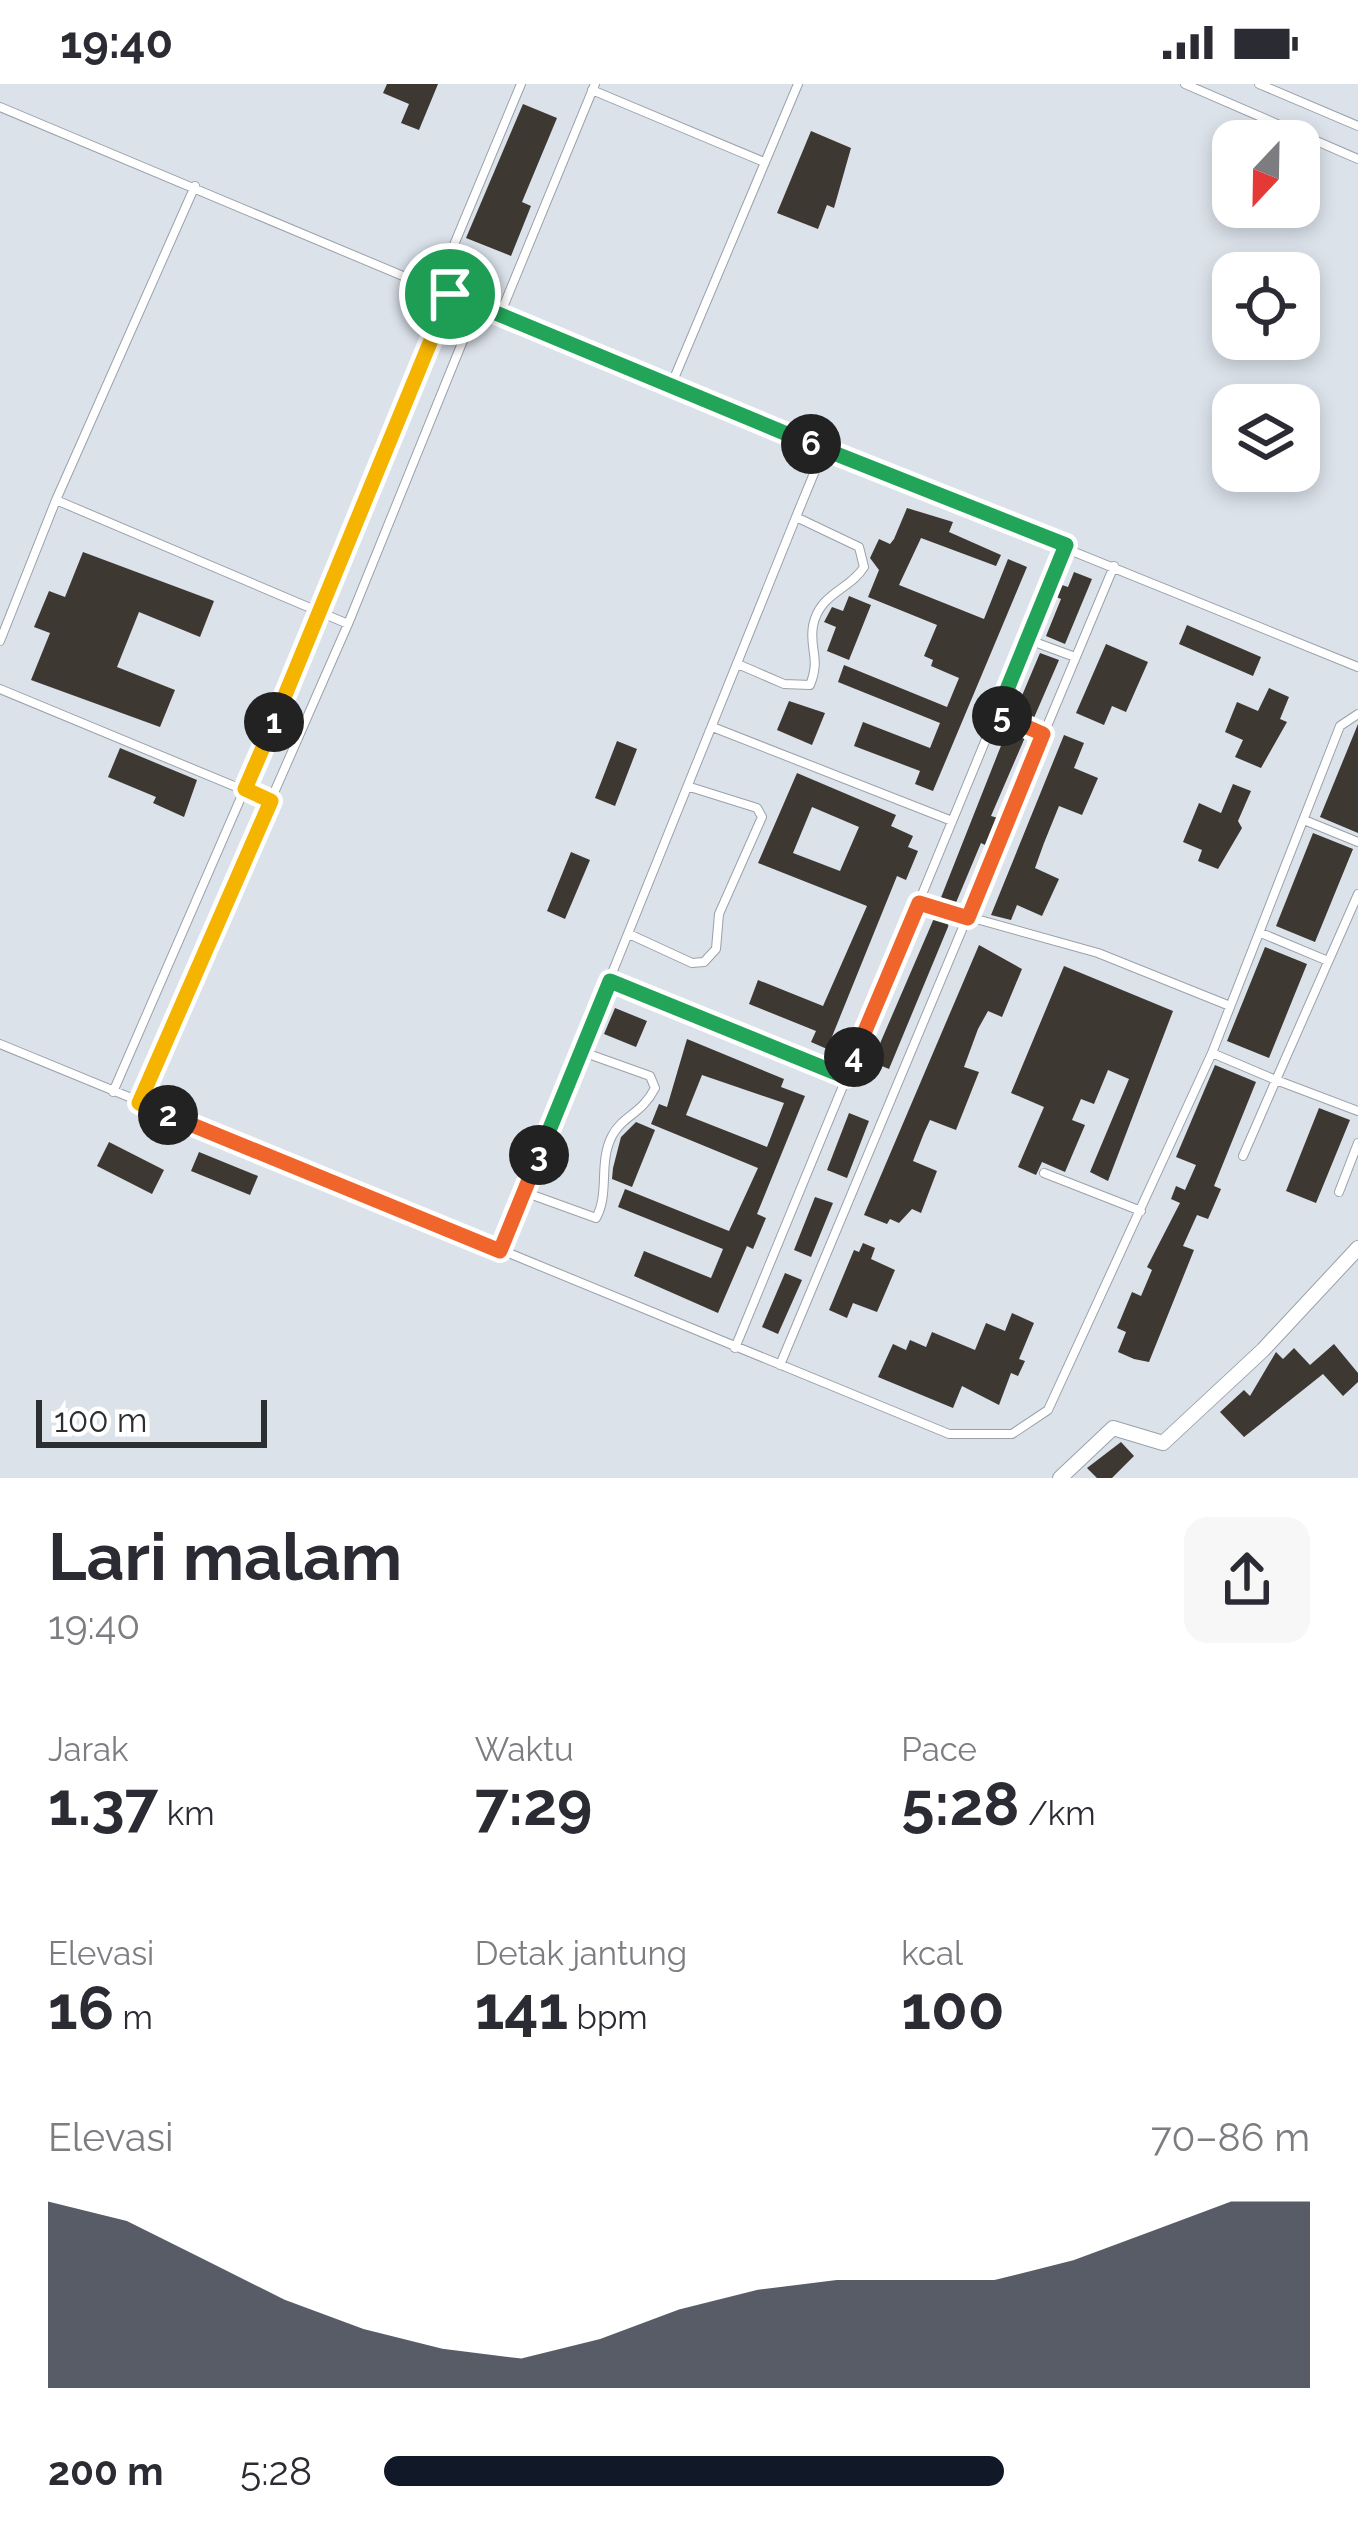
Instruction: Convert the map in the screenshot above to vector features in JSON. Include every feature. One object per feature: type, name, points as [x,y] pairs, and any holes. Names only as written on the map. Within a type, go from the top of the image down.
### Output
[{"type":"street","points":[[1060,1478],[1113,1428],[1163,1443],[1289,1324],[1358,1248]]},
{"type":"lane","points":[[436,288],[521,84]]},
{"type":"lane","points":[[670,388],[798,84]]},
{"type":"lane","points":[[1185,84],[1358,159]]},
{"type":"lane","points":[[1259,84],[1358,126]]},
{"type":"lane","points":[[499,317],[594,87],[764,162]]},
{"type":"lane","points":[[0,107],[670,388],[1358,667]]},
{"type":"lane","points":[[0,641],[56,500],[195,187]]},
{"type":"lane","points":[[113,1092],[322,611],[450,294]]},
{"type":"lane","points":[[139,1103],[348,624],[477,307]]},
{"type":"lane","points":[[500,1251],[824,449]]},
{"type":"lane","points":[[56,500],[348,624]]},
{"type":"lane","points":[[740,665],[784,684],[810,685],[818,656],[813,627],[820,608],[831,592],[857,578],[863,567],[860,547],[796,517]]},
{"type":"lane","points":[[735,1348],[1066,545]]},
{"type":"lane","points":[[780,1365],[1114,566]]},
{"type":"lane","points":[[1028,640],[1076,658]]},
{"type":"lane","points":[[0,688],[271,801]]},
{"type":"lane","points":[[997,714],[1043,734]]},
{"type":"lane","points":[[0,1044],[949,1434],[1012,1434],[1048,1410],[1212,1053],[1340,726],[1358,714]]},
{"type":"lane","points":[[715,728],[952,821]]},
{"type":"lane","points":[[629,934],[692,963],[704,962],[716,949],[719,914],[762,817],[757,808],[690,787]]},
{"type":"lane","points":[[1304,820],[1358,842]]},
{"type":"lane","points":[[1243,1156],[1358,894]]},
{"type":"lane","points":[[919,903],[1098,953],[1230,1006]]},
{"type":"lane","points":[[1261,933],[1328,961]]},
{"type":"lane","points":[[610,981],[846,1077]]},
{"type":"lane","points":[[524,1192],[596,1218],[604,1193],[601,1168],[614,1132],[645,1108],[655,1088],[650,1076],[580,1052]]},
{"type":"lane","points":[[1212,1053],[1358,1112]]},
{"type":"lane","points":[[1339,1192],[1358,1143]]},
{"type":"lane","points":[[1044,1172],[1141,1211]]},
{"type":"building","points":[[387,84],[438,84],[419,130],[401,123],[409,104],[383,93]]},
{"type":"building","points":[[523,104],[557,118],[522,202],[531,206],[511,256],[466,238]]},
{"type":"building","points":[[811,131],[851,148],[834,208],[827,205],[818,229],[777,213]]},
{"type":"building","points":[[907,508],[953,522],[949,532],[1001,555],[996,566],[921,538],[899,585],[984,619],[1008,559],[1027,567],[933,791],[915,784],[920,771],[854,746],[863,722],[930,748],[940,723],[838,682],[844,665],[947,707],[959,678],[931,666],[933,660],[924,656],[937,625],[868,597],[879,570],[870,558],[879,539],[890,544],[894,539]]},
{"type":"building","points":[[83,552],[214,601],[200,637],[139,612],[117,667],[175,690],[160,727],[31,680],[50,633],[34,627],[49,591],[65,597]]},
{"type":"building","points":[[1074,572],[1092,579],[1065,644],[1046,636],[1061,599],[1054,596],[1059,584],[1068,587]]},
{"type":"building","points":[[849,596],[871,605],[849,660],[827,651],[836,627],[824,622],[832,607],[843,611]]},
{"type":"building","points":[[1187,625],[1261,657],[1253,676],[1179,644]]},
{"type":"building","points":[[1106,644],[1148,662],[1126,712],[1112,706],[1104,725],[1076,713]]},
{"type":"building","points":[[1040,653],[1059,660],[1033,720],[1015,712]]},
{"type":"building","points":[[1269,688],[1289,697],[1280,719],[1287,722],[1261,768],[1235,757],[1243,740],[1225,732],[1237,702],[1258,711]]},
{"type":"building","points":[[789,701],[825,713],[812,745],[777,730]]},
{"type":"building","points":[[1358,724],[1358,833],[1320,817]]},
{"type":"building","points":[[1008,728],[1026,735],[991,816],[998,818],[987,846],[981,843],[955,905],[940,900]]},
{"type":"building","points":[[1064,735],[1084,743],[1074,768],[1098,778],[1082,815],[1059,806],[1044,843],[1035,868],[1059,879],[1042,916],[1017,905],[1011,920],[991,915]]},
{"type":"building","points":[[617,741],[637,749],[615,806],[595,798]]},
{"type":"building","points":[[120,748],[197,780],[184,817],[153,803],[156,797],[108,777]]},
{"type":"building","points":[[797,773],[896,815],[891,826],[913,836],[908,847],[918,851],[906,880],[897,876],[827,1049],[811,1042],[816,1031],[749,1004],[758,980],[823,1006],[867,906],[758,863]],"holes":[[[812,807],[859,827],[840,871],[793,853]]]},
{"type":"building","points":[[1233,784],[1251,791],[1238,821],[1242,828],[1218,869],[1198,861],[1202,850],[1183,842],[1199,803],[1221,813]]},
{"type":"building","points":[[1313,833],[1353,849],[1315,942],[1276,926]]},
{"type":"building","points":[[571,852],[590,860],[565,919],[547,911]]},
{"type":"building","points":[[935,916],[949,920],[948,927],[889,1069],[872,1062]]},
{"type":"building","points":[[979,945],[1022,969],[1002,1017],[988,1011],[978,1029],[964,1067],[979,1072],[956,1130],[930,1120],[924,1133],[913,1161],[937,1171],[921,1213],[912,1209],[899,1223],[890,1219],[887,1224],[864,1215]]},
{"type":"building","points":[[1265,947],[1307,964],[1269,1058],[1227,1041]]},
{"type":"building","points":[[1064,966],[1173,1011],[1108,1181],[1090,1172],[1129,1079],[1108,1070],[1094,1104],[1081,1099],[1072,1120],[1085,1125],[1065,1172],[1042,1162],[1036,1175],[1018,1167],[1044,1107],[1011,1093]]},
{"type":"building","points":[[615,1008],[647,1021],[636,1047],[604,1034]]},
{"type":"building","points":[[687,1039],[784,1079],[781,1087],[805,1096],[757,1214],[766,1218],[753,1249],[747,1246],[718,1313],[634,1276],[644,1251],[711,1278],[723,1249],[618,1207],[625,1189],[729,1231],[758,1168],[651,1124],[659,1104],[667,1107]],"holes":[[[702,1075],[784,1103],[767,1147],[686,1115]]]},
{"type":"building","points":[[1215,1065],[1256,1082],[1214,1186],[1221,1189],[1208,1219],[1197,1215],[1183,1246],[1194,1250],[1149,1362],[1134,1359],[1118,1352],[1126,1332],[1117,1328],[1132,1292],[1141,1296],[1152,1270],[1147,1267],[1180,1203],[1171,1199],[1176,1186],[1185,1190],[1196,1165],[1176,1157]]},
{"type":"building","points":[[1319,1108],[1350,1120],[1316,1203],[1286,1191]]},
{"type":"building","points":[[849,1113],[869,1121],[847,1178],[827,1170]]},
{"type":"building","points":[[636,1122],[655,1130],[632,1187],[612,1179],[621,1137]]},
{"type":"building","points":[[109,1142],[164,1170],[152,1194],[97,1166]]},
{"type":"building","points":[[199,1152],[258,1176],[250,1195],[191,1171]]},
{"type":"building","points":[[815,1197],[833,1203],[811,1257],[794,1250]]},
{"type":"building","points":[[863,1243],[875,1248],[871,1259],[895,1270],[877,1312],[853,1303],[847,1318],[829,1310],[854,1250],[859,1252]]},
{"type":"building","points":[[785,1273],[802,1280],[778,1334],[762,1327]]},
{"type":"building","points":[[1012,1313],[1034,1323],[1019,1359],[1025,1361],[1018,1376],[1011,1373],[999,1405],[962,1386],[953,1408],[878,1377],[893,1344],[906,1350],[910,1340],[926,1347],[932,1332],[975,1350],[986,1323],[1005,1331]]},
{"type":"building","points":[[1334,1344],[1358,1373],[1358,1382],[1343,1396],[1323,1374],[1244,1437],[1220,1412],[1244,1390],[1250,1396],[1276,1352],[1283,1359],[1294,1348],[1310,1365]]},
{"type":"building","points":[[1121,1442],[1134,1456],[1112,1478],[1097,1478],[1087,1468]]},
{"type":"route","points":[[450,294],[670,388],[1066,545],[997,714],[1043,734],[968,918],[919,903],[846,1077],[610,981],[500,1251],[139,1103],[271,801],[245,789],[450,294]]}]
